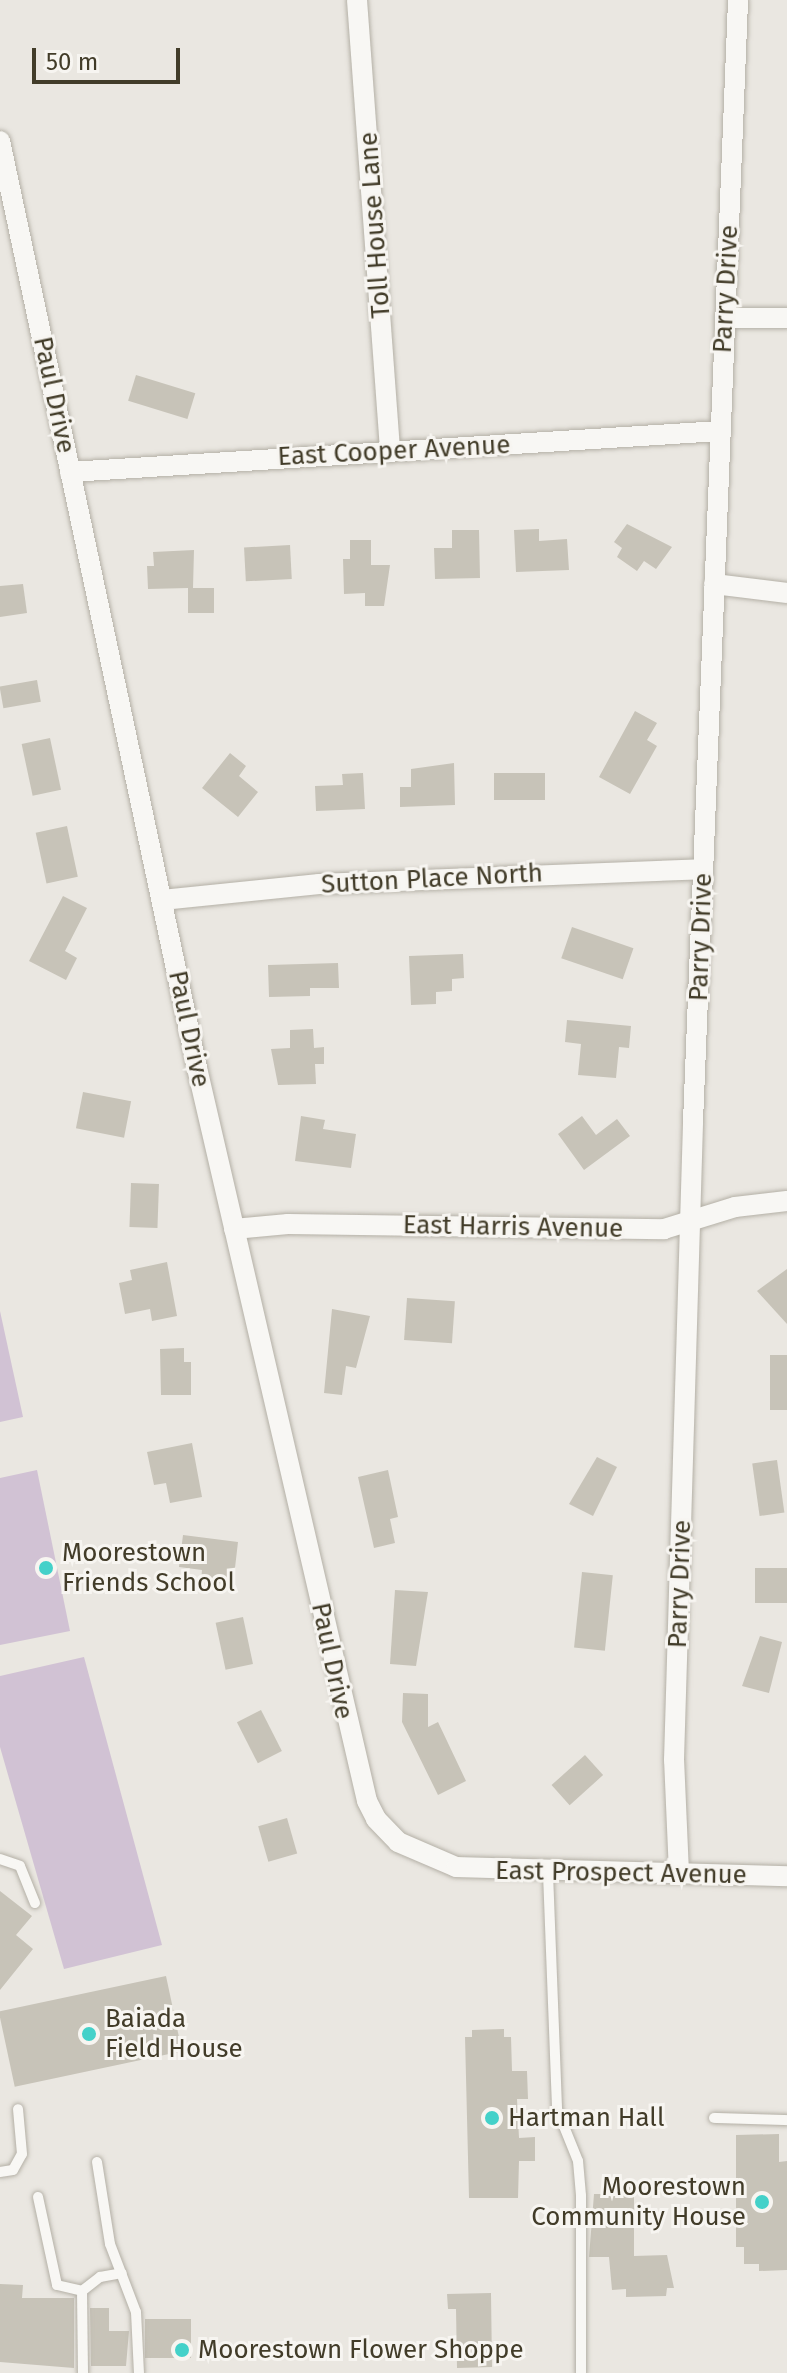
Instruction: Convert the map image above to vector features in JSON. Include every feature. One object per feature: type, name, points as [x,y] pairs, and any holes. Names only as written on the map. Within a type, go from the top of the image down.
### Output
[{"type":"street","name":"Toll House Lane","points":[[357,0],[390,450]]},
{"type":"street","name":"Parry Drive","points":[[679,1873],[674,1760],[690,1223],[738,0]]},
{"type":"street","name":"Paul Drive","points":[[0,141],[234,1229],[367,1801],[376,1819],[398,1842],[456,1867]]},
{"type":"street","points":[[725,318],[787,318]]},
{"type":"street","name":"East Cooper Avenue","points":[[70,472],[719,431]]},
{"type":"street","points":[[714,584],[787,593]]},
{"type":"street","name":"Sutton Place North","points":[[162,900],[319,884],[703,869]]},
{"type":"street","name":"East Harris Avenue","points":[[234,1229],[288,1224],[664,1229],[735,1207],[787,1201]]},
{"type":"street","name":"East Prospect Avenue","points":[[456,1867],[548,1873],[787,1876]]},
{"type":"lane","points":[[0,1859],[20,1866],[35,1903]]},
{"type":"lane","points":[[548,1873],[557,2109],[578,2161],[581,2196],[581,2373]]},
{"type":"lane","points":[[0,2172],[13,2170],[22,2154],[18,2109]]},
{"type":"lane","points":[[714,2118],[787,2120]]},
{"type":"lane","points":[[97,2162],[110,2244],[136,2312],[139,2373]]},
{"type":"lane","points":[[38,2197],[57,2285],[82,2291]]},
{"type":"lane","points":[[82,2291],[100,2277],[122,2273]]},
{"type":"lane","points":[[82,2291],[83,2373]]},
{"type":"shaded area","points":[[0,1311],[23,1417],[0,1422]]},
{"type":"shaded area","points":[[37,1470],[70,1631],[0,1645],[0,1478]]},
{"type":"shaded area","points":[[84,1657],[162,1945],[64,1969],[0,1747],[0,1676]]},
{"type":"building","points":[[136,375],[195,393],[187,419],[128,401]]},
{"type":"building","points":[[627,524],[672,547],[656,569],[644,561],[637,571],[617,557],[622,548],[614,542]]},
{"type":"building","points":[[539,529],[539,541],[567,539],[569,570],[516,572],[514,530]]},
{"type":"building","points":[[452,530],[479,530],[480,578],[435,579],[434,548],[452,548]]},
{"type":"building","points":[[350,540],[371,540],[371,565],[390,565],[384,606],[365,606],[365,593],[344,594],[343,559],[350,559]]},
{"type":"building","points":[[290,545],[292,579],[246,581],[244,547]]},
{"type":"building","points":[[194,550],[193,588],[214,588],[214,613],[188,613],[188,588],[148,589],[147,566],[154,566],[153,552]]},
{"type":"building","points":[[23,584],[27,613],[0,617],[0,586]]},
{"type":"building","points":[[37,680],[41,702],[3,708],[0,687]]},
{"type":"building","points":[[635,711],[657,723],[647,740],[657,746],[630,794],[599,777]]},
{"type":"building","points":[[50,738],[61,790],[33,796],[22,744]]},
{"type":"building","points":[[230,753],[246,766],[239,776],[258,792],[238,817],[202,788]]},
{"type":"building","points":[[454,763],[455,805],[400,807],[400,787],[411,787],[411,769]]},
{"type":"building","points":[[363,773],[365,809],[316,811],[315,786],[343,785],[342,774]]},
{"type":"building","points":[[494,773],[545,773],[545,800],[494,800]]},
{"type":"building","points":[[67,826],[78,877],[47,884],[36,833]]},
{"type":"building","points":[[63,896],[87,908],[65,951],[77,958],[66,980],[29,961]]},
{"type":"building","points":[[572,927],[633,948],[623,979],[561,958]]},
{"type":"building","points":[[463,954],[464,978],[452,979],[452,991],[436,992],[436,1004],[411,1005],[409,956]]},
{"type":"building","points":[[338,963],[339,988],[310,988],[310,996],[269,997],[268,965]]},
{"type":"building","points":[[567,1020],[631,1026],[629,1048],[619,1047],[616,1078],[578,1075],[581,1044],[565,1042]]},
{"type":"building","points":[[313,1029],[314,1048],[324,1047],[324,1064],[315,1064],[316,1084],[278,1085],[271,1049],[290,1048],[290,1030]]},
{"type":"building","points":[[83,1092],[131,1101],[124,1138],[76,1128]]},
{"type":"building","points":[[301,1116],[325,1120],[323,1129],[356,1134],[351,1168],[295,1161]]},
{"type":"building","points":[[582,1116],[596,1135],[617,1119],[630,1136],[584,1170],[558,1134]]},
{"type":"building","points":[[131,1183],[159,1184],[157,1228],[129,1227]]},
{"type":"building","points":[[167,1262],[177,1316],[152,1321],[150,1309],[125,1314],[119,1283],[132,1280],[130,1270]]},
{"type":"building","points":[[787,1269],[787,1324],[757,1291]]},
{"type":"building","points":[[407,1298],[455,1301],[452,1343],[404,1340]]},
{"type":"building","points":[[332,1309],[370,1316],[356,1368],[346,1366],[342,1395],[324,1393]]},
{"type":"building","points":[[184,1348],[184,1362],[191,1362],[191,1395],[161,1395],[160,1349]]},
{"type":"building","points":[[770,1355],[787,1355],[787,1410],[770,1410]]},
{"type":"building","points":[[192,1443],[202,1497],[170,1503],[166,1483],[154,1485],[147,1452]]},
{"type":"building","points":[[597,1457],[617,1467],[593,1516],[569,1504]]},
{"type":"building","points":[[777,1460],[784,1512],[760,1516],[752,1463]]},
{"type":"building","points":[[388,1470],[398,1517],[390,1519],[395,1543],[374,1548],[358,1477]]},
{"type":"building","points":[[183,1535],[238,1542],[233,1585],[201,1581],[202,1570],[179,1567]]},
{"type":"building","points":[[755,1568],[787,1568],[787,1603],[755,1603]]},
{"type":"building","points":[[582,1572],[613,1575],[605,1651],[574,1648]]},
{"type":"building","points":[[395,1590],[428,1592],[416,1666],[390,1664]]},
{"type":"building","points":[[243,1617],[253,1664],[226,1670],[216,1623]]},
{"type":"building","points":[[760,1636],[782,1642],[769,1693],[742,1686]]},
{"type":"building","points":[[403,1693],[428,1694],[428,1727],[438,1722],[466,1781],[438,1795],[402,1722]]},
{"type":"building","points":[[261,1710],[282,1751],[258,1763],[237,1722]]},
{"type":"building","points":[[585,1755],[603,1775],[570,1805],[552,1785]]},
{"type":"building","points":[[287,1818],[297,1854],[268,1862],[258,1826]]},
{"type":"building","points":[[0,1891],[32,1916],[16,1935],[33,1949],[0,1990]]},
{"type":"building","name":"Baiada Field House","points":[[166,1976],[182,2051],[15,2087],[0,2011]]},
{"type":"building","name":"Hartman Hall","points":[[504,2029],[504,2037],[511,2037],[512,2071],[527,2071],[528,2099],[517,2099],[519,2138],[535,2137],[535,2161],[519,2161],[518,2198],[469,2198],[465,2037],[472,2037],[472,2030]]},
{"type":"building","name":"Moorestown Community House","points":[[779,2134],[779,2162],[787,2161],[787,2270],[759,2271],[759,2264],[744,2264],[744,2247],[736,2247],[736,2135]]},
{"type":"building","points":[[606,2187],[634,2187],[634,2256],[667,2255],[674,2288],[667,2288],[666,2296],[626,2297],[626,2289],[612,2290],[609,2257],[589,2257],[594,2194],[606,2194]]},
{"type":"building","points":[[0,2284],[23,2285],[22,2298],[74,2298],[74,2368],[0,2362]]},
{"type":"building","points":[[491,2293],[492,2367],[457,2368],[456,2309],[448,2309],[447,2294]]},
{"type":"building","points":[[90,2308],[109,2308],[109,2331],[129,2331],[126,2366],[91,2366]]},
{"type":"building","points":[[145,2319],[191,2319],[191,2358],[145,2358]]},
{"type":"place","name":"Moorestown Friends School","points":[[46,1568]]},
{"type":"place","name":"Baiada Field House","points":[[89,2034]]},
{"type":"place","name":"Hartman Hall","points":[[492,2118]]},
{"type":"place","name":"Moorestown Community House","points":[[762,2202]]},
{"type":"place","name":"Moorestown Flower Shoppe","points":[[182,2350]]}]
